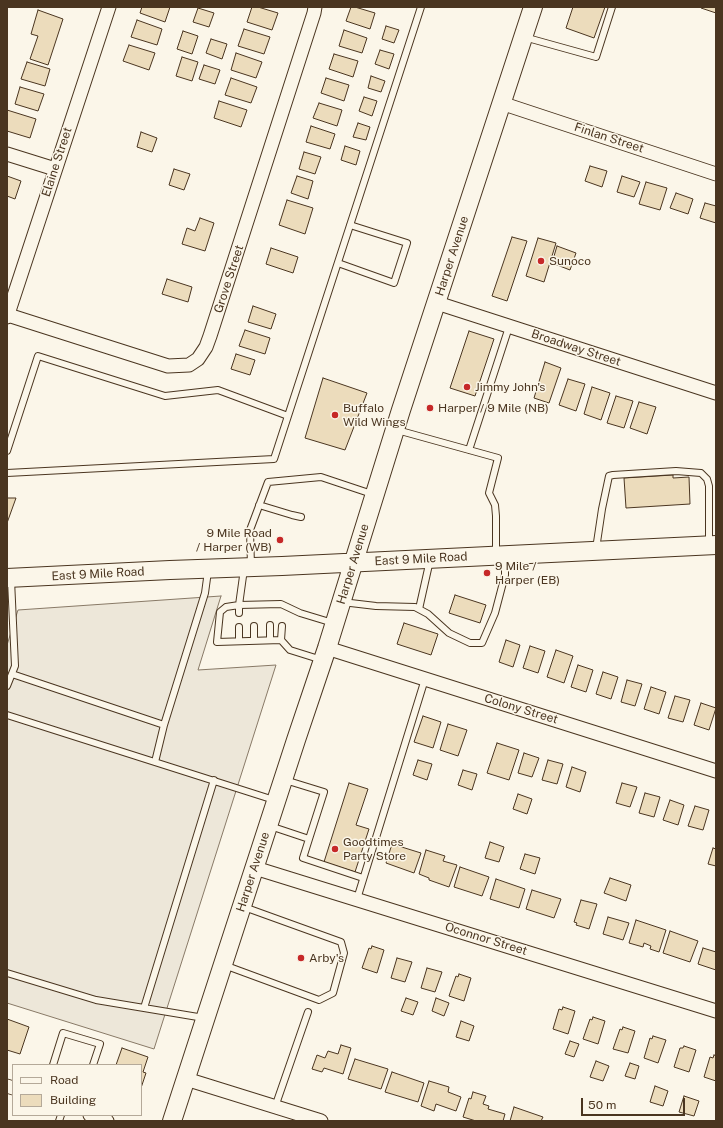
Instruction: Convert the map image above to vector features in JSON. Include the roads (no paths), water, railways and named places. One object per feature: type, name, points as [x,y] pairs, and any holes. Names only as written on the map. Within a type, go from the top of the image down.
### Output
[{"type":"main road","name":"Harper Avenue","points":[[172,1121],[325,654],[395,429],[532,7]]},
{"type":"main road","name":"East 9 Mile Road","points":[[9,578],[712,546]]},
{"type":"street","name":"Elaine Street","points":[[7,316],[109,7]]},
{"type":"street","name":"Grove Street","points":[[7,316],[168,366],[189,365],[198,359],[206,347],[210,336],[315,7]]},
{"type":"street","name":"Finlan Street","points":[[501,103],[716,174]]},
{"type":"street","points":[[7,154],[55,169]]},
{"type":"street","name":"Broadway Street","points":[[437,302],[509,327],[716,393]]},
{"type":"street","name":"Colony Street","points":[[325,654],[425,679],[716,771]]},
{"type":"street","name":"Oconnor Street","points":[[255,868],[716,1011]]},
{"type":"street","points":[[186,1079],[275,1107],[290,1114],[320,1121]]},
{"type":"street","points":[[93,1116],[107,1121]]},
{"type":"lane","points":[[7,472],[274,459],[421,7]]},
{"type":"lane","points":[[523,37],[596,57],[612,7]]},
{"type":"lane","points":[[338,263],[394,283],[407,243],[350,225]]},
{"type":"lane","points":[[469,450],[509,327]]},
{"type":"lane","points":[[7,451],[38,356],[165,396],[218,390],[288,416]]},
{"type":"lane","points":[[341,602],[376,606],[415,607],[428,614],[449,633],[470,643],[482,643],[495,613],[505,575],[495,505],[489,493],[498,458],[395,429]]},
{"type":"lane","points":[[596,551],[602,509],[609,476],[613,474],[676,471],[701,473],[707,479],[709,486],[712,546]]},
{"type":"lane","points":[[239,613],[239,605],[248,568],[250,530],[268,482],[321,477],[374,495]]},
{"type":"lane","points":[[259,505],[292,515],[301,516]]},
{"type":"lane","points":[[419,609],[431,559]]},
{"type":"lane","points":[[155,762],[164,725],[205,593],[208,568]]},
{"type":"lane","points":[[7,686],[15,666],[9,578]]},
{"type":"lane","points":[[281,640],[217,642],[220,612],[226,607],[239,605],[253,608],[281,607],[334,624]]},
{"type":"lane","points":[[270,625],[270,640]]},
{"type":"lane","points":[[254,626],[254,640]]},
{"type":"lane","points":[[282,626],[281,640],[290,650],[325,654]]},
{"type":"lane","points":[[239,627],[240,641]]},
{"type":"lane","points":[[12,674],[164,725]]},
{"type":"lane","points":[[357,899],[425,679]]},
{"type":"lane","points":[[7,715],[277,800]]},
{"type":"lane","points":[[284,779],[324,792],[303,858],[363,878]]},
{"type":"lane","points":[[144,1008],[214,780]]},
{"type":"lane","points":[[269,825],[309,839]]},
{"type":"lane","points":[[223,964],[319,1000],[333,993],[344,953],[341,942],[242,906]]},
{"type":"lane","points":[[7,973],[96,1000],[206,1018]]},
{"type":"lane","points":[[275,1107],[308,1012]]},
{"type":"lane","points":[[54,1064],[63,1033],[100,1044],[93,1064]]},
{"type":"place","name":"Sunoco","points":[[541,261]]},
{"type":"place","name":"Jimmy John's","points":[[467,387]]},
{"type":"place","name":"Harper / 9 Mile (NB)","points":[[430,408]]},
{"type":"place","name":"Buffalo Wild Wings","points":[[335,415]]},
{"type":"place","name":"9 Mile Road / Harper (WB)","points":[[280,540]]},
{"type":"place","name":"9 Mile / Harper (EB)","points":[[487,573]]},
{"type":"place","name":"Goodtimes Party Store","points":[[335,849]]},
{"type":"place","name":"Arby's","points":[[301,958]]}]
